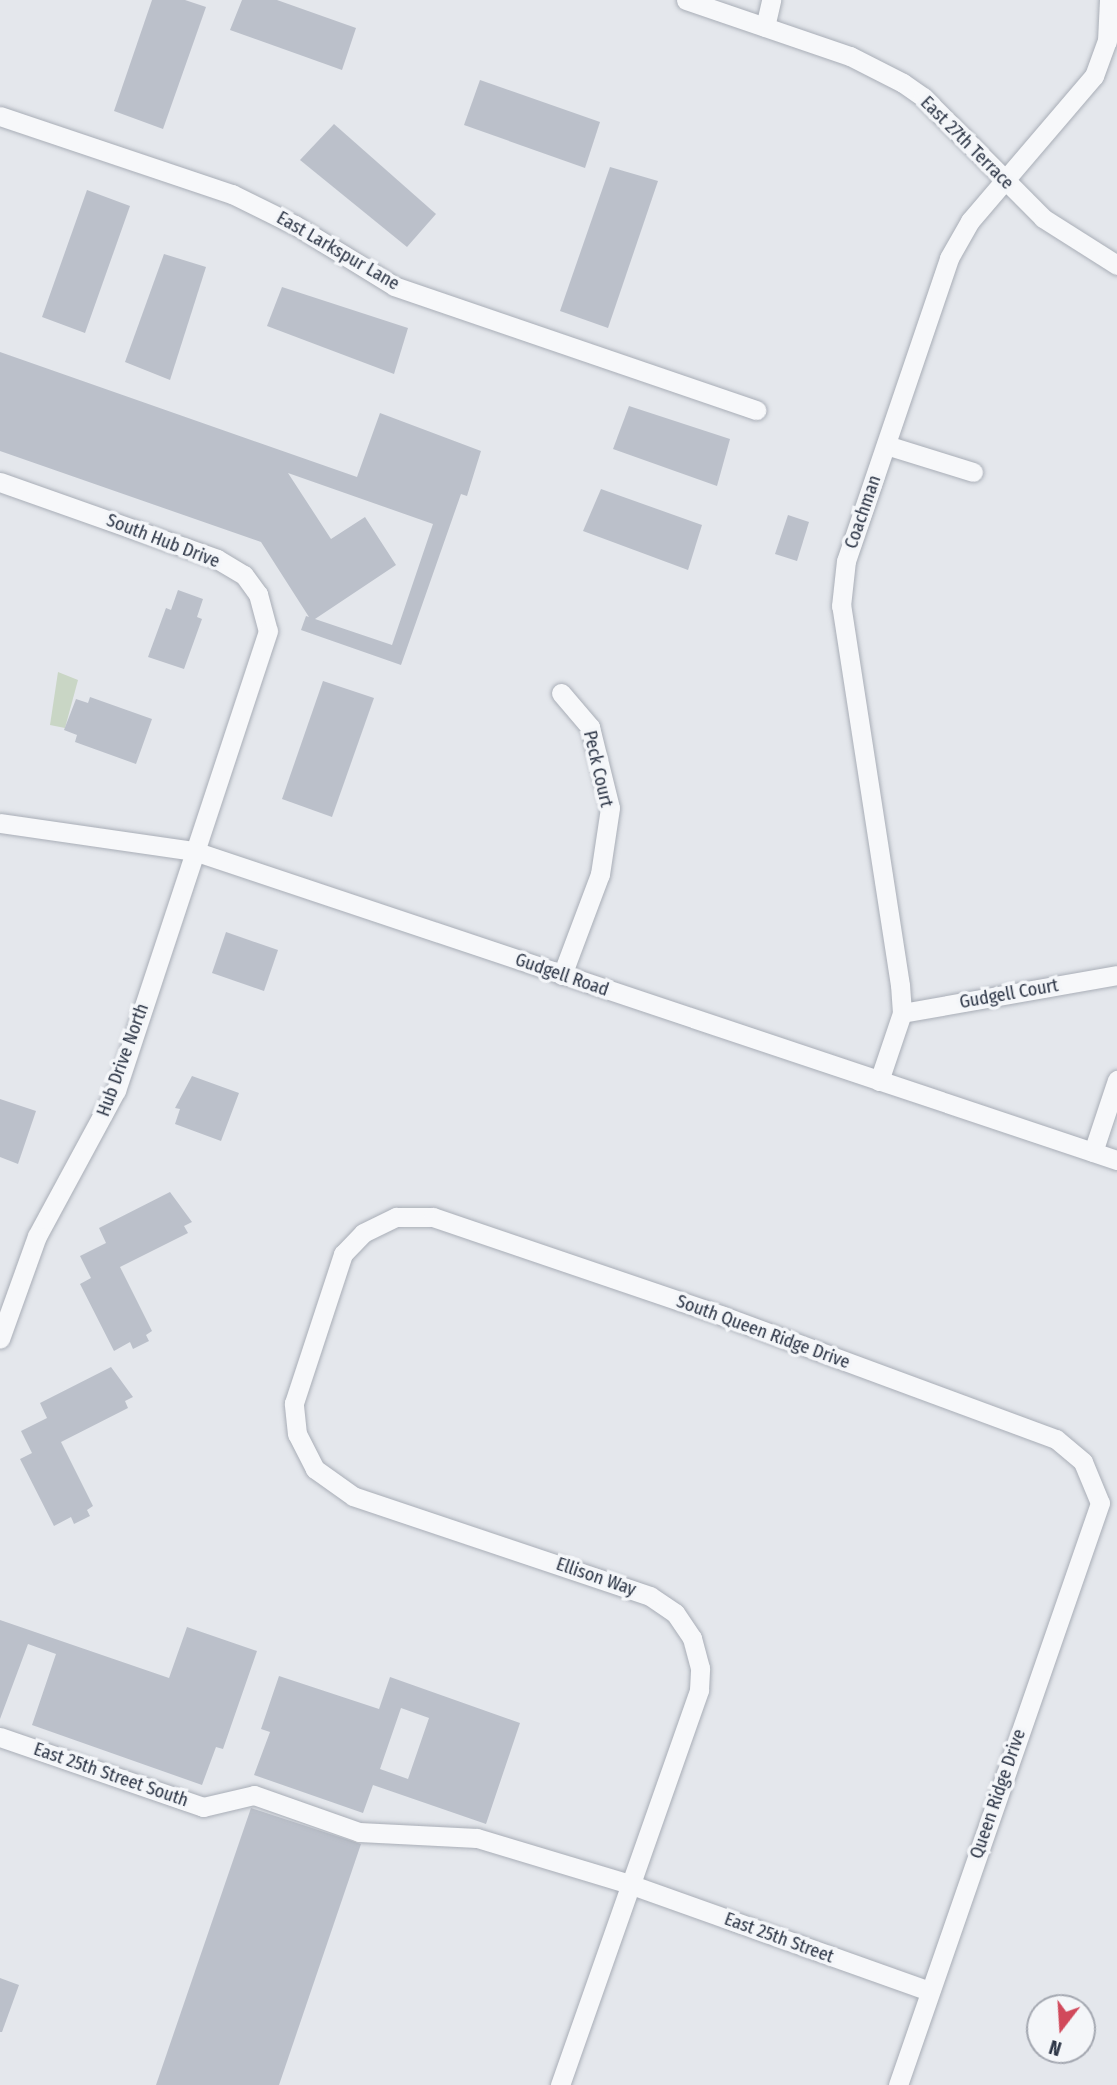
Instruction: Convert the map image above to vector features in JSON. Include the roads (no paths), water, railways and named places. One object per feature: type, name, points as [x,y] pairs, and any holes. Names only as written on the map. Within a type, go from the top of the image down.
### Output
[{"type":"street","name":"East 27th Terrace","points":[[686,0],[850,56],[903,83],[923,97],[1004,181],[1072,239],[1117,265]]},
{"type":"street","points":[[765,27],[771,0]]},
{"type":"street","name":"Coachman","points":[[879,1081],[902,1013],[841,606],[846,561],[948,258],[970,220],[1094,76],[1107,41],[1109,0]]},
{"type":"street","name":"East Larkspur Lane","points":[[0,116],[232,194],[295,225],[394,286],[756,410]]},
{"type":"street","points":[[886,445],[973,472]]},
{"type":"street","name":"South Hub Drive","points":[[0,482],[217,559],[244,575],[258,594],[268,631],[266,649],[194,851]]},
{"type":"street","name":"Peck Court","points":[[561,693],[590,727],[610,808],[600,874],[562,975]]},
{"type":"street","name":"Gudgell Road","points":[[0,823],[194,851],[1117,1160]]},
{"type":"street","name":"Hub Drive North","points":[[0,1339],[37,1236],[116,1090],[194,851]]},
{"type":"street","name":"Gudgell Court","points":[[902,1013],[1117,975]]},
{"type":"street","points":[[1093,1152],[1117,1080]]},
{"type":"street","name":"South Queen Ridge Drive","points":[[390,1220],[433,1217],[723,1316],[1056,1439],[1083,1462],[1100,1503]]},
{"type":"street","name":"Ellison Way","points":[[390,1220],[363,1233],[343,1254],[294,1403],[297,1434],[315,1469],[353,1496],[650,1596],[675,1613],[692,1638],[700,1668],[699,1690],[559,2085]]},
{"type":"street","name":"Queen Ridge Drive","points":[[898,2085],[1100,1503]]},
{"type":"street","name":"East 25th Street South","points":[[0,1737],[203,1807],[254,1795],[359,1832],[477,1838],[629,1884]]},
{"type":"street","name":"East 25th Street","points":[[629,1884],[930,1991]]}]
